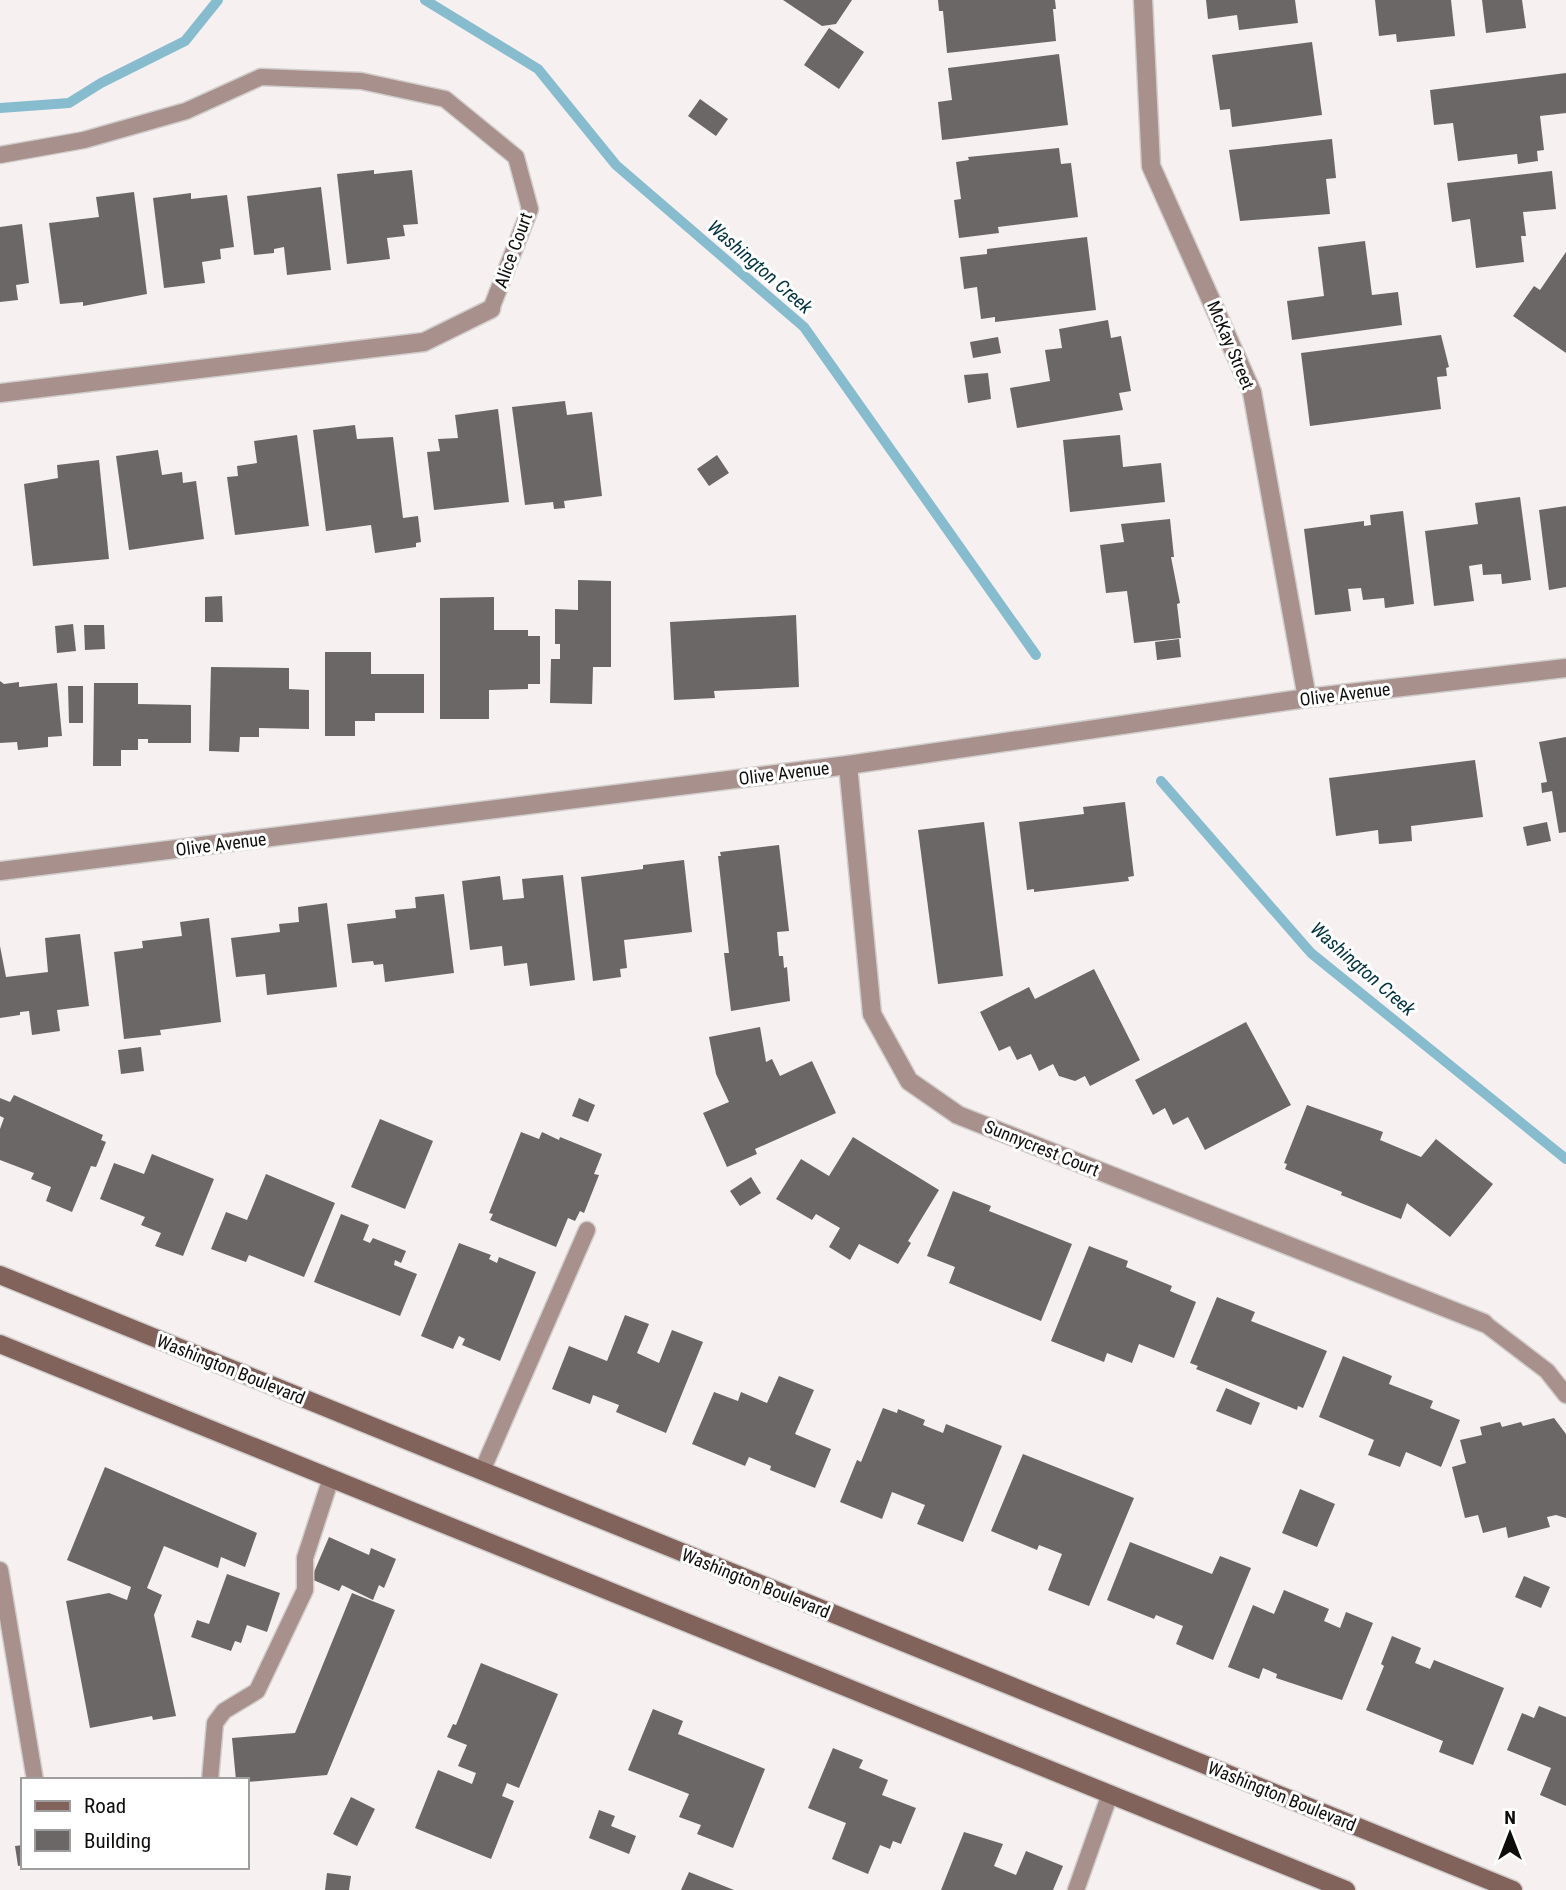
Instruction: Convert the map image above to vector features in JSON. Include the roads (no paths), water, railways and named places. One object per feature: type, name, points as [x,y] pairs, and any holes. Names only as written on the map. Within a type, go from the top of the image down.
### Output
[{"type":"main road","name":"Washington Boulevard","points":[[0,1275],[1513,1890]]},
{"type":"main road","points":[[0,1344],[1346,1890]]},
{"type":"street","name":"McKay Street","points":[[1143,0],[1151,166],[1252,392],[1307,698]]},
{"type":"street","name":"Alice Court","points":[[0,393],[424,342],[491,309]]},
{"type":"street","name":"Olive Avenue","points":[[0,871],[848,765],[1307,698],[1566,668]]},
{"type":"street","name":"Sunnycrest Court","points":[[848,765],[872,1014],[909,1081],[958,1115],[1484,1323]]},
{"type":"lane","name":"Alice Court","points":[[0,155],[84,140],[186,111],[261,77],[361,81],[446,99],[516,157],[530,209],[491,309]]},
{"type":"lane","points":[[482,1471],[587,1230]]},
{"type":"lane","points":[[1484,1323],[1547,1371],[1566,1395]]},
{"type":"lane","points":[[210,1778],[215,1723],[225,1711],[257,1691],[305,1590],[305,1558],[331,1478]]},
{"type":"lane","points":[[0,1570],[34,1778]]},
{"type":"lane","points":[[1076,1890],[1110,1794]]},
{"type":"waterway","name":"Washington Creek","points":[[0,108],[69,103],[101,83],[185,41],[218,0]]},
{"type":"waterway","name":"Washington Creek","points":[[425,0],[538,69],[616,165],[804,327],[1036,655]]},
{"type":"waterway","name":"Washington Creek","points":[[1161,781],[1311,953],[1566,1159]]}]
